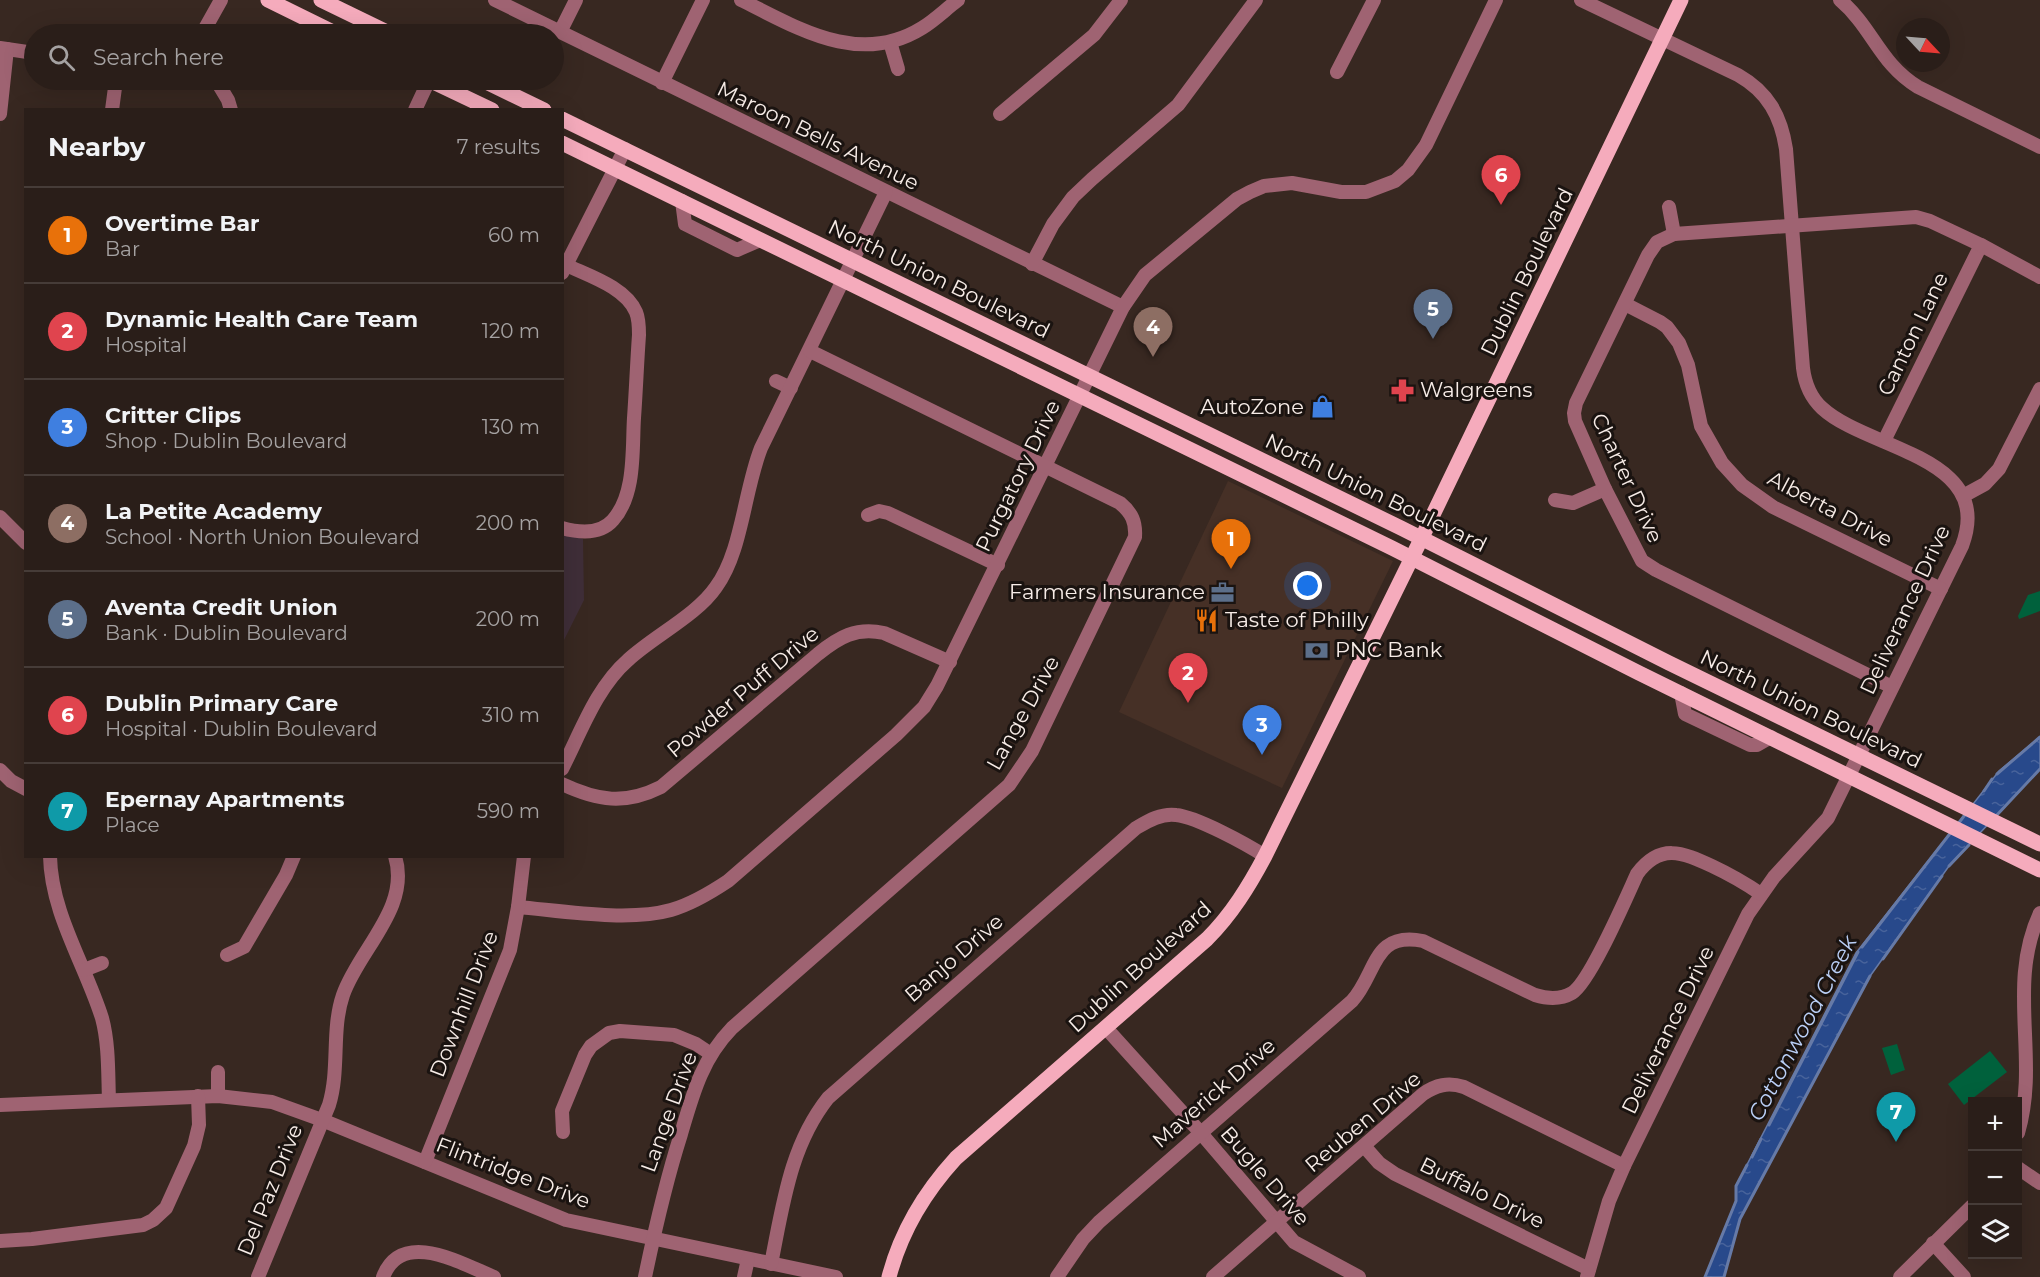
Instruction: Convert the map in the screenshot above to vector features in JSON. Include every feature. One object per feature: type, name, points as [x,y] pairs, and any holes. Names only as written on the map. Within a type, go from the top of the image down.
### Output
[{"type":"main road","points":[[268,0],[313,24]]},
{"type":"main road","points":[[321,0],[370,24]]},
{"type":"main road","name":"Dublin Boulevard","points":[[889,1277],[905,1230],[922,1200],[944,1172],[973,1142],[1220,926],[1241,898],[1265,855],[1422,538],[1681,0]]},
{"type":"main road","points":[[447,90],[474,105]]},
{"type":"main road","points":[[503,90],[540,108]]},
{"type":"main road","name":"North Union Boulevard","points":[[564,120],[1422,538],[1669,663],[2040,844]]},
{"type":"main road","name":"North Union Boulevard","points":[[566,149],[615,168],[1412,558],[2040,870]]},
{"type":"street","points":[[208,24],[221,0]]},
{"type":"street","name":"Maroon Bells Avenue","points":[[495,0],[544,24]]},
{"type":"street","points":[[564,24],[576,0]]},
{"type":"street","points":[[662,83],[703,0]]},
{"type":"street","points":[[741,0],[803,31],[831,41],[859,44],[890,42],[921,28],[958,0]]},
{"type":"street","points":[[1000,114],[1089,40],[1121,0]]},
{"type":"street","points":[[1032,264],[1053,224],[1073,197],[1178,105],[1256,0]]},
{"type":"street","points":[[1337,72],[1374,0]]},
{"type":"street","name":"Purgatory Drive","points":[[518,907],[629,916],[672,910],[701,898],[728,881],[896,735],[924,707],[950,662],[1123,308],[1145,275],[1238,199],[1264,186],[1292,183],[1341,192],[1366,192],[1395,181],[1408,170],[1426,146],[1496,0]]},
{"type":"street","points":[[1581,0],[1744,78],[1771,103],[1784,134],[1804,380],[1814,399],[1830,414],[1939,469],[1963,496],[1985,484],[1999,469],[2040,389]]},
{"type":"street","points":[[1840,0],[1864,26],[1886,60],[1901,76],[1918,87],[2040,147]]},
{"type":"street","name":"Maroon Bells Avenue","points":[[564,34],[1123,308]]},
{"type":"street","points":[[890,42],[898,69]]},
{"type":"street","points":[[0,114],[4,49],[24,52]]},
{"type":"street","points":[[112,108],[115,90]]},
{"type":"street","points":[[223,90],[230,108]]},
{"type":"street","points":[[416,108],[424,90]]},
{"type":"street","points":[[564,528],[583,533],[604,527],[619,512],[630,473],[639,336],[636,313],[625,297],[615,290],[564,269],[625,149]]},
{"type":"street","points":[[564,765],[599,696],[613,676],[627,660],[706,600],[723,577],[732,554],[756,461],[886,192]]},
{"type":"street","points":[[1669,207],[1674,234],[1916,217],[1930,221],[1981,245],[2040,277]]},
{"type":"street","name":"Charter Drive","points":[[1674,234],[1657,242],[1652,248],[1576,403],[1574,413],[1578,431],[1605,489],[1637,553],[1649,566],[1892,687]]},
{"type":"street","name":"Canton Lane","points":[[1884,441],[1981,245]]},
{"type":"street","name":"Alberta Drive","points":[[1625,304],[1667,327],[1679,343],[1688,365],[1701,426],[1722,463],[1742,485],[1773,507],[1941,590]]},
{"type":"street","name":"Lange Drive","points":[[645,1277],[663,1191],[703,1068],[711,1054],[732,1028],[1009,785],[1024,765],[1135,537],[1136,528],[1133,518],[1128,509],[1120,503],[810,351]]},
{"type":"street","points":[[776,381],[791,388]]},
{"type":"street","points":[[1555,500],[1573,503],[1605,489]]},
{"type":"street","name":"Deliverance Drive","points":[[1588,1273],[1609,1201],[1624,1166],[1748,914],[1774,877],[1828,818],[1941,590],[1966,536],[1968,517],[1963,496]]},
{"type":"street","points":[[868,515],[879,511],[888,513],[998,565]]},
{"type":"street","points":[[0,517],[24,541]]},
{"type":"street","name":"Powder Puff Drive","points":[[564,785],[592,796],[620,800],[647,794],[661,787],[818,654],[842,636],[852,632],[884,633],[950,662]]},
{"type":"street","points":[[0,770],[11,781],[24,788]]},
{"type":"street","name":"Banjo Drive","points":[[771,1264],[795,1156],[808,1127],[828,1098],[1136,828],[1156,818],[1177,815],[1196,821],[1265,855]]},
{"type":"street","name":"Maverick Drive","points":[[1057,1277],[1094,1226],[1358,995],[1380,954],[1394,935],[1431,944],[1535,995],[1554,999],[1571,994],[1585,980],[1637,874],[1658,855],[1687,854],[1739,879],[1761,894]]},
{"type":"street","points":[[50,858],[54,892],[102,1020],[109,1100]]},
{"type":"street","points":[[227,955],[244,946],[286,875],[293,858]]},
{"type":"street","name":"Del Paz Drive","points":[[258,1277],[329,1105],[334,1084],[339,1006],[348,981],[395,901],[399,879],[395,858]]},
{"type":"street","name":"Downhill Drive","points":[[425,1162],[506,961],[518,907],[524,858]]},
{"type":"street","points":[[2022,1118],[2029,1074],[2025,964],[2032,933],[2040,913]]},
{"type":"street","points":[[84,970],[102,963]]},
{"type":"street","name":"Bugle Drive","points":[[1106,1028],[1200,1132],[1275,1223],[1302,1248],[1359,1277]]},
{"type":"street","points":[[563,1132],[562,1111],[585,1055],[591,1046],[609,1033],[620,1031],[674,1035],[696,1044],[711,1054]]},
{"type":"street","points":[[218,1072],[218,1096]]},
{"type":"street","name":"Reuben Drive","points":[[1213,1277],[1423,1094],[1430,1089],[1448,1084],[1471,1090],[1624,1166]]},
{"type":"street","points":[[0,1241],[143,1225],[153,1220],[166,1208],[194,1146],[199,1125],[198,1096]]},
{"type":"street","name":"Flintridge Drive","points":[[0,1105],[198,1096],[273,1102],[566,1220],[836,1277]]},
{"type":"street","name":"Buffalo Drive","points":[[1364,1146],[1379,1162],[1395,1174],[1588,1273]]},
{"type":"street","points":[[2022,1171],[2040,1183]]},
{"type":"street","points":[[1900,1277],[1968,1210]]},
{"type":"street","points":[[1933,1243],[1964,1277]]},
{"type":"street","points":[[383,1277],[392,1263],[401,1257],[421,1251],[443,1256],[494,1277]]},
{"type":"street","points":[[744,1277],[748,1259]]},
{"type":"shaded area","points":[[1228,481],[1393,561],[1282,788],[1119,712]]},
{"type":"shaded area","points":[[564,534],[583,539],[584,600],[564,640]]},
{"type":"green space","points":[[2040,591],[2040,611],[2019,619],[2018,616],[2028,595]]},
{"type":"green space","points":[[1897,1044],[1905,1070],[1891,1075],[1882,1048]]},
{"type":"green space","points":[[1990,1051],[2007,1072],[1974,1097],[1968,1097],[1968,1102],[1964,1105],[1948,1084]]},
{"type":"water","points":[[2040,737],[2040,769],[1949,866],[1868,979],[1740,1219],[1724,1277],[1705,1277],[1736,1201],[1736,1186],[1856,953],[1999,771]]},
{"type":"waterway","name":"Cottonwood Creek","points":[[1997,774],[2040,737]]},
{"type":"waterway","name":"Cottonwood Creek","points":[[1996,816],[2040,769]]},
{"type":"waterway","name":"Cottonwood Creek","points":[[1984,791],[1992,779]]},
{"type":"waterway","name":"Cottonwood Creek","points":[[1958,824],[1967,812]]},
{"type":"waterway","name":"Cottonwood Creek","points":[[1862,947],[1952,831]]},
{"type":"waterway","name":"Cottonwood Creek","points":[[1949,866],[1969,845]]},
{"type":"waterway","name":"Cottonwood Creek","points":[[1883,959],[1942,876]]},
{"type":"waterway","name":"Cottonwood Creek","points":[[1769,1125],[1858,952]]},
{"type":"waterway","name":"Cottonwood Creek","points":[[1724,1277],[1740,1219],[1870,976]]},
{"type":"waterway","name":"Cottonwood Creek","points":[[1752,1157],[1761,1139]]},
{"type":"waterway","name":"Cottonwood Creek","points":[[1705,1277],[1736,1201],[1736,1186],[1747,1165]]},
{"type":"place","name":"Dublin Primary Care","points":[[1501,205]]},
{"type":"place","name":"Aventa Credit Union","points":[[1433,339]]},
{"type":"place","name":"La Petite Academy","points":[[1153,357]]},
{"type":"place","name":"Walgreens","points":[[1402,390]]},
{"type":"place","name":"AutoZone","points":[[1322,407]]},
{"type":"place","name":"Overtime Bar","points":[[1231,569]]},
{"type":"place","name":"Farmers Insurance","points":[[1223,592]]},
{"type":"place","name":"Taste of Philly","points":[[1207,620]]},
{"type":"place","name":"PNC Bank","points":[[1317,650]]},
{"type":"place","name":"Dynamic Health Care Team","points":[[1188,703]]},
{"type":"place","name":"Critter Clips","points":[[1262,755]]},
{"type":"place","name":"Epernay Apartments","points":[[1896,1142]]}]
